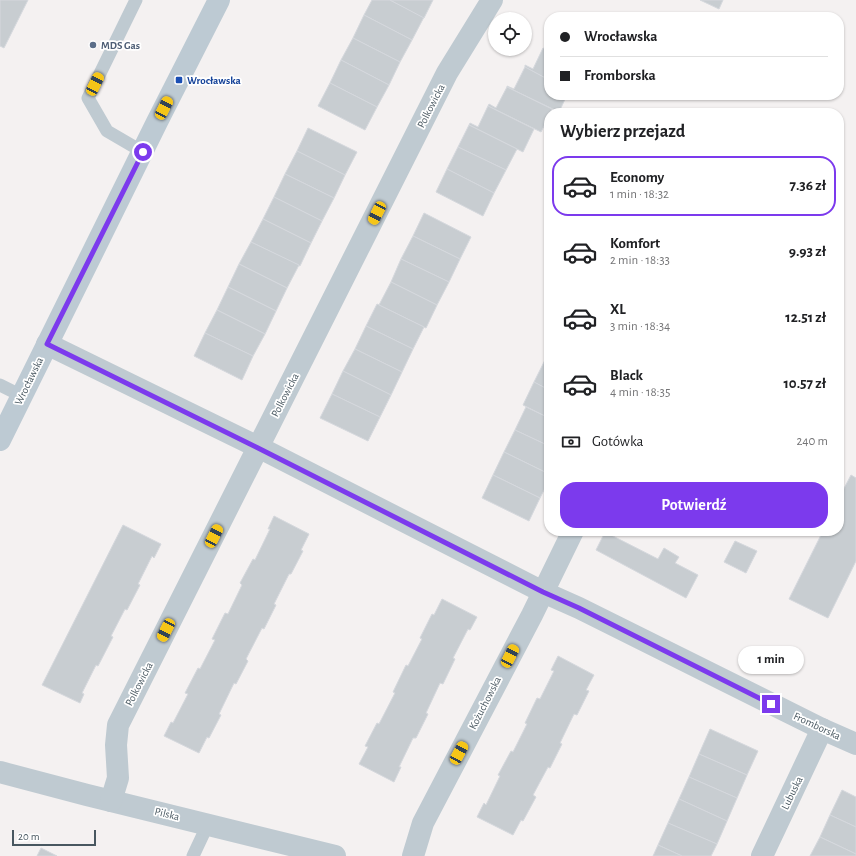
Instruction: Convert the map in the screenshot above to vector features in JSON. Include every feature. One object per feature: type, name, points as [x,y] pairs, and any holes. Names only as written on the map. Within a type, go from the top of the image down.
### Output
[{"type":"street","name":"Wrocławska","points":[[0,440],[219,0]]},
{"type":"street","name":"Polkowicka","points":[[110,801],[118,778],[116,744],[118,725],[447,73],[492,0]]},
{"type":"street","name":"Fromborska","points":[[47,344],[258,448],[543,592],[579,608],[822,729],[856,744]]},
{"type":"street","name":"Kożuchowska","points":[[413,856],[423,823],[571,536]]},
{"type":"street","name":"Lubuska","points":[[762,856],[822,729]]},
{"type":"street","name":"Pilska","points":[[0,772],[110,801],[334,856]]},
{"type":"lane","points":[[136,0],[88,98],[107,131],[143,152]]},
{"type":"lane","points":[[0,385],[22,396]]},
{"type":"lane","points":[[193,856],[208,824]]},
{"type":"building","points":[[0,0],[28,0],[4,48],[0,46]]},
{"type":"building","points":[[372,0],[390,0],[424,17],[412,40],[364,15]]},
{"type":"building","points":[[390,0],[433,0],[424,18]]},
{"type":"building","points":[[700,0],[723,0],[719,9]]},
{"type":"building","points":[[364,15],[412,40],[400,62],[353,38]]},
{"type":"building","points":[[353,38],[400,62],[389,85],[341,60]]},
{"type":"building","points":[[544,48],[544,77],[525,67],[525,65],[533,69]]},
{"type":"building","points":[[341,60],[389,85],[377,107],[330,83]]},
{"type":"building","points":[[525,67],[544,77],[544,100],[565,100],[561,108],[551,108],[507,86],[514,89]]},
{"type":"building","points":[[330,83],[377,107],[365,130],[318,106]]},
{"type":"building","points":[[507,87],[550,108],[544,108],[544,126],[541,132],[488,106],[489,104],[496,108]]},
{"type":"building","points":[[488,106],[534,129],[523,152],[469,125],[470,123],[478,127]]},
{"type":"building","points":[[469,125],[517,149],[506,170],[458,147]]},
{"type":"building","points":[[308,128],[357,152],[345,175],[297,151]]},
{"type":"building","points":[[458,147],[506,170],[494,193],[447,169]]},
{"type":"building","points":[[297,151],[345,175],[334,198],[285,174]]},
{"type":"building","points":[[447,169],[494,193],[483,216],[436,192]]},
{"type":"building","points":[[285,174],[334,198],[322,221],[274,197]]},
{"type":"building","points":[[274,197],[322,221],[311,243],[263,219]]},
{"type":"building","points":[[424,213],[471,237],[460,259],[413,236]]},
{"type":"building","points":[[263,219],[311,243],[300,266],[251,242]]},
{"type":"building","points":[[413,236],[460,259],[449,282],[401,259]]},
{"type":"building","points":[[251,242],[299,265],[287,288],[239,264]]},
{"type":"building","points":[[401,259],[449,282],[437,305],[391,282]]},
{"type":"building","points":[[239,264],[287,288],[276,311],[228,287]]},
{"type":"building","points":[[391,282],[437,305],[426,328],[379,305]]},
{"type":"building","points":[[228,287],[276,311],[265,334],[217,310]]},
{"type":"building","points":[[377,304],[424,327],[413,349],[366,326]]},
{"type":"building","points":[[217,310],[265,334],[253,356],[205,333]]},
{"type":"building","points":[[366,326],[413,349],[402,372],[355,349]]},
{"type":"building","points":[[205,333],[253,356],[242,380],[194,356]]},
{"type":"building","points":[[355,349],[402,372],[391,395],[343,371]]},
{"type":"building","points":[[544,362],[544,387],[534,382]]},
{"type":"building","points":[[343,371],[391,395],[380,417],[332,394]]},
{"type":"building","points":[[534,382],[544,387],[544,416],[523,405]]},
{"type":"building","points":[[332,394],[380,417],[368,441],[320,418]]},
{"type":"building","points":[[526,407],[544,416],[544,444],[515,430]]},
{"type":"building","points":[[515,430],[544,444],[544,472],[504,452]]},
{"type":"building","points":[[504,452],[544,472],[544,490],[540,498],[493,475]]},
{"type":"building","points":[[493,475],[540,498],[529,521],[482,498]]},
{"type":"building","points":[[851,475],[856,478],[856,561],[828,618],[789,599],[820,536],[844,536],[844,488]]},
{"type":"building","points":[[274,516],[309,534],[301,550],[303,551],[291,574],[289,574],[274,604],[276,605],[264,629],[262,628],[246,659],[248,661],[236,684],[234,683],[219,714],[221,715],[199,753],[164,736],[171,722],[173,723],[188,694],[185,693],[198,668],[200,669],[215,640],[212,639],[225,613],[228,614],[242,585],[240,583],[253,559],[255,560],[270,529],[268,529]]},
{"type":"building","points":[[123,525],[161,544],[154,558],[152,556],[138,584],[140,585],[111,636],[113,637],[98,666],[96,665],[82,693],[84,694],[80,703],[42,685]]},
{"type":"building","points":[[603,536],[613,536],[658,559],[664,548],[679,557],[675,563],[698,575],[686,598],[596,550]]},
{"type":"building","points":[[735,541],[757,551],[746,573],[724,562]]},
{"type":"building","points":[[442,599],[477,617],[470,630],[468,629],[453,658],[455,659],[443,684],[440,683],[426,713],[428,714],[416,738],[413,738],[399,767],[401,767],[394,782],[359,764],[368,747],[365,746],[377,723],[379,724],[395,693],[393,692],[406,665],[408,666],[422,639],[420,638],[432,614],[434,615]]},
{"type":"building","points":[[558,656],[594,675],[586,690],[589,691],[577,715],[574,714],[560,743],[562,744],[550,768],[548,767],[533,795],[536,797],[523,821],[521,820],[513,835],[477,817],[484,803],[486,805],[500,776],[498,775],[511,751],[513,752],[527,724],[525,723],[537,698],[540,699],[554,671],[551,670]]},
{"type":"building","points":[[710,729],[758,751],[747,775],[699,754]]},
{"type":"building","points":[[699,754],[747,775],[737,798],[689,777]]},
{"type":"building","points":[[689,777],[737,798],[727,821],[679,799]]},
{"type":"building","points":[[842,790],[856,797],[856,827],[830,815]]},
{"type":"building","points":[[679,799],[727,821],[717,844],[668,823]]},
{"type":"building","points":[[830,815],[856,827],[856,854],[820,837]]},
{"type":"building","points":[[668,823],[717,844],[711,856],[682,856],[658,845]]},
{"type":"building","points":[[820,837],[856,854],[856,856],[810,856]]},
{"type":"building","points":[[658,845],[682,856],[653,856]]},
{"type":"building","points":[[41,848],[57,856],[37,856]]},
{"type":"place","name":"MDS Gas","points":[[93,45]]},
{"type":"place","name":"Wrocławska","points":[[179,80]]},
{"type":"route","points":[[143,152],[47,344],[258,448],[543,592],[579,608],[771,704]]}]
